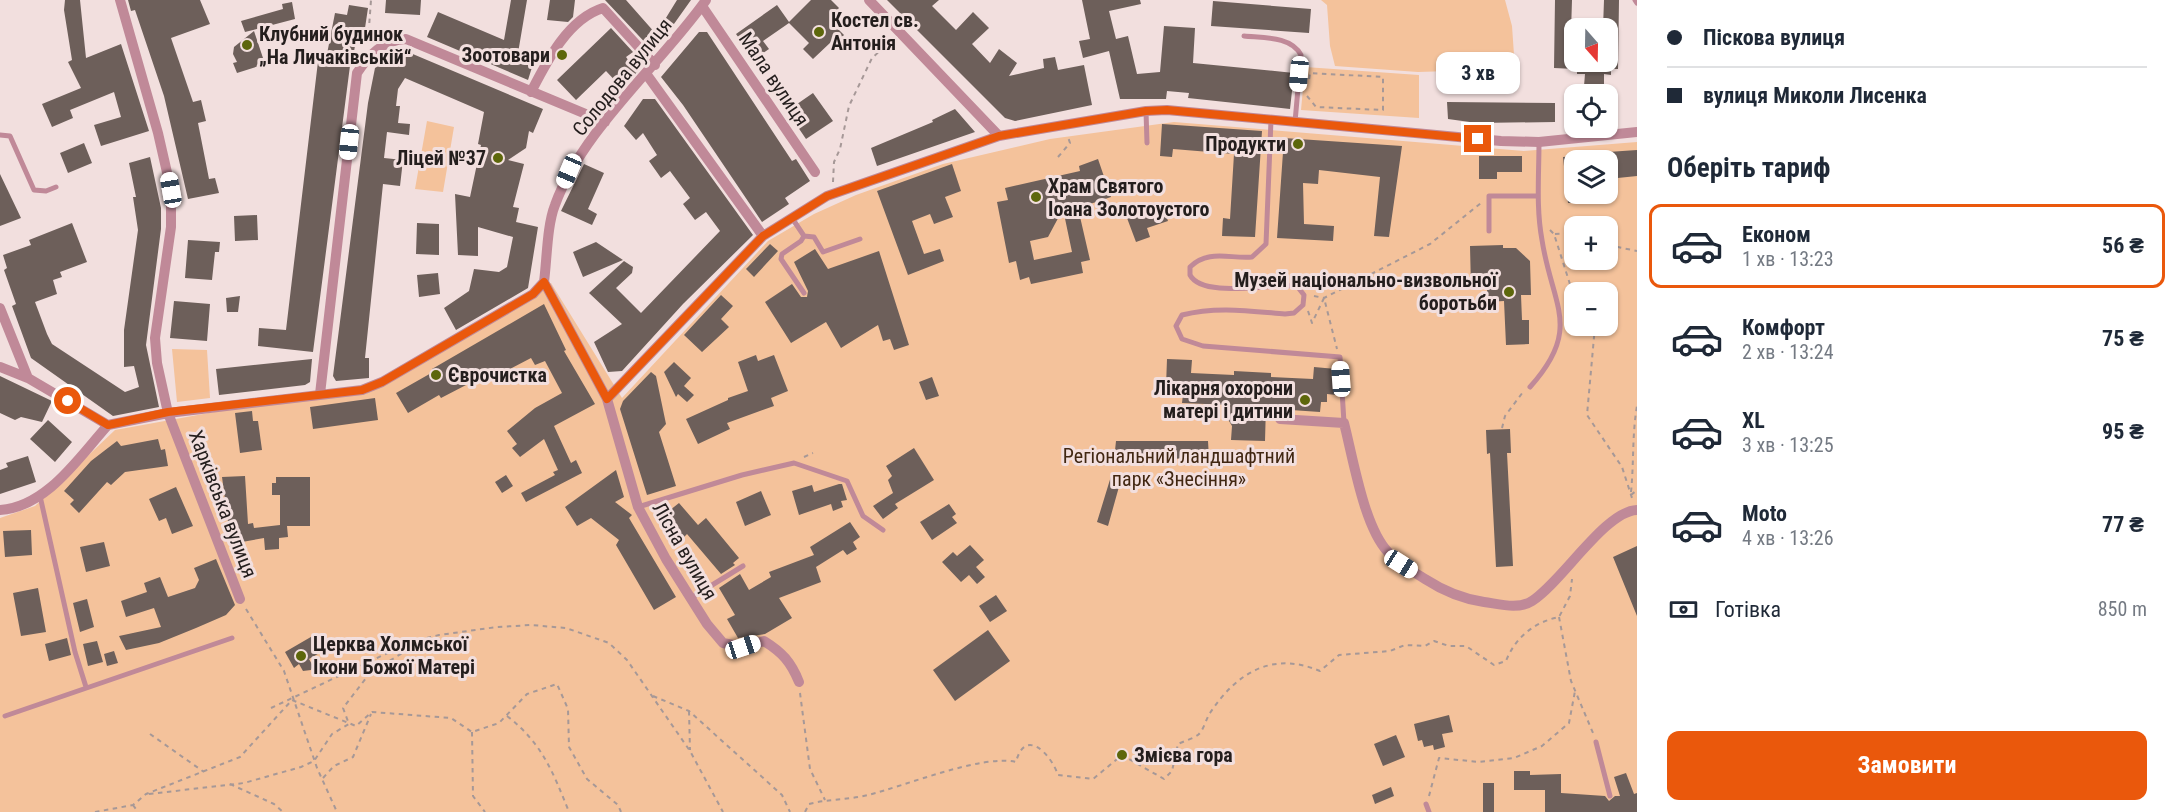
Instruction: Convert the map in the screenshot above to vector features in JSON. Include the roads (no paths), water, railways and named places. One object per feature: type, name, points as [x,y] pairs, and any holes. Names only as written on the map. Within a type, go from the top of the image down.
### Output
[{"type":"street","name":"Харківська вулиця","points":[[120,0],[158,133],[171,190],[171,227],[155,338],[157,363],[168,412],[240,599]]},
{"type":"street","points":[[869,0],[999,136]]},
{"type":"street","name":"Солодова вулиця","points":[[544,282],[553,208],[569,171],[605,122],[647,75],[704,3]]},
{"type":"street","name":"Мала вулиця","points":[[704,3],[815,172]]},
{"type":"street","points":[[531,92],[550,55],[591,12],[603,8],[655,65]]},
{"type":"street","points":[[320,394],[357,73],[366,59],[383,45],[393,40],[406,39],[605,122]]},
{"type":"street","points":[[647,75],[763,236]]},
{"type":"street","points":[[607,399],[763,236],[827,196],[999,136],[1146,111],[1167,110],[1295,123],[1539,142],[1637,132]]},
{"type":"street","points":[[0,510],[23,504],[40,496],[108,425],[168,412],[362,390],[382,382],[533,294],[544,282]]},
{"type":"street","name":"Лісна вулиця","points":[[544,282],[607,399],[638,507],[666,559],[707,624],[723,643],[743,647],[764,641],[779,650],[791,662],[799,682]]},
{"type":"street","points":[[0,308],[28,378]]},
{"type":"street","points":[[0,367],[28,378],[108,425]]},
{"type":"street","points":[[1280,418],[1344,423],[1374,532],[1387,551],[1401,564],[1435,585],[1470,600],[1515,606],[1534,600],[1610,523],[1623,512],[1636,509]]},
{"type":"lane","points":[[1245,36],[1288,42],[1297,48],[1301,55],[1295,123]]},
{"type":"lane","points":[[1146,111],[1147,143]]},
{"type":"lane","points":[[1271,120],[1266,244],[1252,257],[1218,255],[1202,258],[1190,267],[1190,275],[1193,281],[1221,288],[1297,286],[1304,295],[1303,305],[1294,313],[1222,309],[1182,315],[1177,320],[1178,333],[1189,343],[1203,346],[1340,357],[1344,423]]},
{"type":"lane","points":[[0,135],[10,136],[34,190],[46,191],[56,186]]},
{"type":"lane","points":[[1530,387],[1555,355],[1561,329],[1542,241],[1538,196],[1539,142]]},
{"type":"lane","points":[[1489,231],[1489,196],[1538,196]]},
{"type":"lane","points":[[792,218],[804,236]]},
{"type":"lane","points":[[804,293],[781,259],[782,254],[804,236],[814,237],[823,252],[860,239]]},
{"type":"lane","points":[[638,507],[742,475],[794,463],[847,481],[863,516],[883,530]]},
{"type":"lane","points":[[40,496],[75,652],[86,687]]},
{"type":"lane","points":[[691,598],[743,566]]},
{"type":"lane","points":[[5,716],[232,638]]},
{"type":"lane","points":[[1596,742],[1610,796]]},
{"type":"lane","points":[[1426,804],[1429,812]]},
{"type":"place","name":"Костел св. Антонія","points":[[819,32]]},
{"type":"place","name":"Клубний будинок „На Личаківській“","points":[[247,45]]},
{"type":"place","name":"Зоотовари","points":[[562,55]]},
{"type":"place","name":"Продукти","points":[[1298,144]]},
{"type":"place","name":"Ліцей №37","points":[[498,158]]},
{"type":"place","name":"Храм Святого Іоана Золотоустого","points":[[1036,197]]},
{"type":"place","name":"Музей національно-визвольної боротьби","points":[[1509,292]]},
{"type":"place","name":"Єврочистка","points":[[436,375]]},
{"type":"place","name":"Лікарня охорони матері і дитини","points":[[1305,400]]},
{"type":"place","name":"Церква Холмської Ікони Божої Матері","points":[[301,656]]},
{"type":"place","name":"Змієва гора","points":[[1122,755]]},
{"type":"park label","name":"Регіональний ландшафтний парк «Знесіння»","points":[[1179,468]]}]
